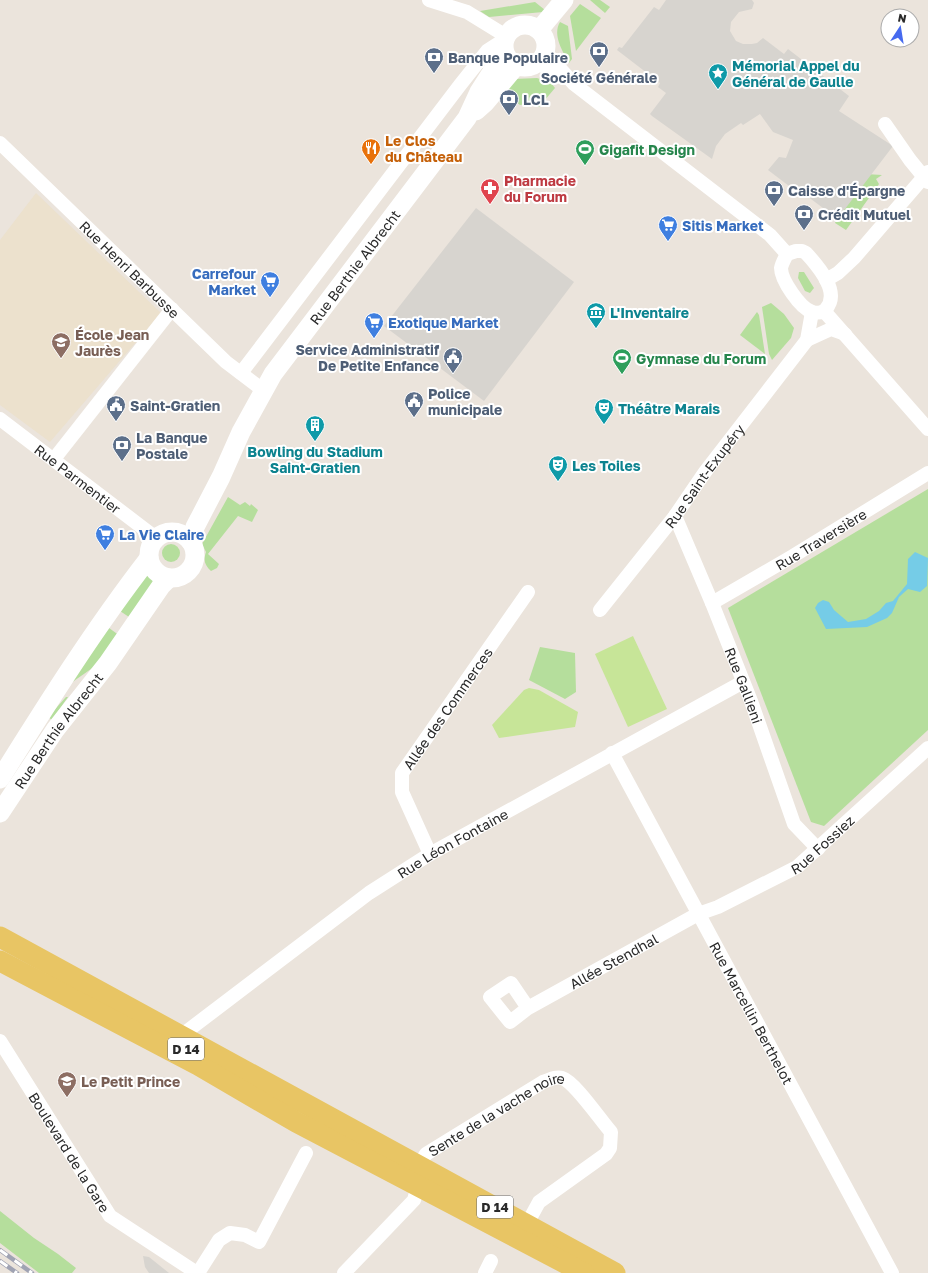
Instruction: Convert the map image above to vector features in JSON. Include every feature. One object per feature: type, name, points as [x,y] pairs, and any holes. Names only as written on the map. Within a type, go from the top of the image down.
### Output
[{"type":"main road","name":"D 14","points":[[0,937],[182,1035],[615,1273]]},
{"type":"main road","name":"D 14","points":[[0,952],[201,1056],[375,1141]]},
{"type":"main road","name":"D 14","points":[[0,961],[198,1065],[296,1122],[418,1186]]},
{"type":"main road","name":"D 14","points":[[0,973],[232,1093],[296,1122]]},
{"type":"main road","points":[[418,1186],[584,1273]]},
{"type":"street","points":[[429,0],[467,12],[507,49],[528,67],[542,57],[545,40],[539,30],[533,26],[521,25],[515,27],[507,49]]},
{"type":"street","points":[[539,30],[564,0]]},
{"type":"street","name":"Rue Berthie Albrecht","points":[[189,535],[263,390],[273,374],[346,275],[467,118],[485,103],[507,49],[488,51],[460,85],[241,373]]},
{"type":"street","points":[[542,57],[574,84],[770,236],[787,254]]},
{"type":"street","points":[[787,254],[802,251],[806,253],[826,280],[838,273],[854,258],[927,177],[885,124]]},
{"type":"street","name":"Rue Henri Barbusse","points":[[0,143],[226,362],[263,390]]},
{"type":"street","points":[[787,254],[781,270],[799,303],[818,311],[846,334],[928,429]]},
{"type":"street","name":"Rue Saint-Exupéry","points":[[600,610],[675,516],[705,472],[807,340],[818,311],[828,306],[832,293],[826,280]]},
{"type":"street","points":[[54,459],[172,309]]},
{"type":"street","name":"Rue Saint-Exupéry","points":[[807,340],[831,329],[846,334]]},
{"type":"street","name":"Rue Parmentier","points":[[0,420],[54,459],[156,538]]},
{"type":"street","name":"Rue Traversière","points":[[712,603],[793,556],[928,473]]},
{"type":"street","name":"Rue Gallieni","points":[[675,516],[712,603],[743,682],[794,824],[818,849]]},
{"type":"street","points":[[149,558],[155,572],[169,578],[181,577],[191,569],[195,556],[189,535],[168,533],[156,538]]},
{"type":"street","name":"Rue Berthie Albrecht","points":[[0,779],[50,698],[100,624],[149,558],[150,547],[156,538]]},
{"type":"street","name":"Rue Berthie Albrecht","points":[[0,813],[55,730],[104,668],[161,586],[169,578]]},
{"type":"street","name":"Allée des Commerces","points":[[430,854],[402,792],[402,773],[528,592]]},
{"type":"street","name":"Rue Berthie Albrecht","points":[[50,698],[104,668]]},
{"type":"street","name":"Rue Léon Fontaine","points":[[182,1035],[369,893],[430,854],[743,682]]},
{"type":"street","name":"Rue Fossiez","points":[[698,914],[718,907],[797,867],[928,748]]},
{"type":"street","name":"Rue Marcellin Berthelot","points":[[612,754],[892,1273]]},
{"type":"street","name":"Allée Stendhal","points":[[528,1008],[698,914]]},
{"type":"street","name":"Boulevard de la Gare","points":[[0,1041],[110,1216],[197,1273]]},
{"type":"street","name":"Sente de la vache noire","points":[[419,1165],[426,1154],[543,1082],[556,1078],[562,1078],[578,1091],[611,1132],[610,1148],[606,1154],[539,1202],[527,1224]]},
{"type":"street","points":[[197,1273],[219,1240],[230,1233],[245,1235],[259,1242],[306,1153]]},
{"type":"street","points":[[344,1273],[414,1200],[418,1186]]},
{"type":"shaded area","points":[[666,0],[752,0],[754,3],[752,9],[739,12],[731,22],[730,31],[736,41],[743,44],[752,44],[757,43],[763,38],[784,54],[788,49],[849,96],[839,111],[893,146],[835,222],[820,211],[823,208],[791,184],[789,186],[768,170],[779,157],[786,158],[793,140],[773,132],[760,114],[743,125],[741,123],[725,134],[716,146],[712,159],[650,114],[666,93],[658,87],[660,83],[617,50],[619,47],[622,48],[654,7],[659,10]]},
{"type":"shaded area","name":"École Jean Jaurès","points":[[36,193],[161,313],[50,442],[0,405],[0,240]]},
{"type":"shaded area","points":[[476,208],[574,282],[484,401],[384,326]]},
{"type":"shaded area","points":[[143,1256],[149,1257],[169,1273],[149,1273],[145,1267]]},
{"type":"green space","points":[[590,0],[600,0],[610,7],[605,13]]},
{"type":"green space","points":[[535,2],[545,10],[543,12],[489,17],[480,11]]},
{"type":"green space","points":[[580,4],[601,18],[576,51],[570,16]]},
{"type":"green space","points":[[560,22],[568,26],[572,59],[569,63],[559,43],[557,32]]},
{"type":"green space","points":[[537,78],[551,83],[555,88],[539,107],[528,104],[520,105],[505,93],[514,79]]},
{"type":"green space","points":[[799,170],[882,175],[876,179],[879,184],[846,230],[835,223],[839,213]]},
{"type":"green space","points":[[799,272],[804,272],[814,288],[810,293],[805,291],[798,278]]},
{"type":"green space","points":[[771,303],[784,314],[794,328],[791,338],[772,360],[769,354],[762,307]]},
{"type":"green space","points":[[757,312],[759,315],[765,354],[740,335]]},
{"type":"green space","points":[[928,489],[928,730],[824,826],[811,822],[728,608]]},
{"type":"green space","points":[[228,497],[240,505],[245,502],[250,506],[251,504],[258,510],[252,522],[238,516],[208,554],[219,564],[217,568],[211,571],[205,563],[206,552],[202,544]]},
{"type":"green space","points":[[171,544],[177,547],[180,553],[177,559],[171,562],[165,559],[162,553],[165,547]]},
{"type":"green space","points":[[148,568],[159,576],[132,619],[117,609]]},
{"type":"green space","points":[[105,625],[120,636],[101,662],[61,690]]},
{"type":"green space","points":[[633,636],[667,709],[628,727],[595,654]]},
{"type":"green space","points":[[540,647],[575,653],[576,692],[565,699],[529,680]]},
{"type":"green space","points":[[529,688],[539,690],[578,712],[575,727],[499,738],[492,725],[524,690]]},
{"type":"green space","points":[[66,697],[68,697],[52,720],[48,717]]},
{"type":"green space","points":[[0,1211],[76,1268],[72,1273],[39,1273],[0,1243]]},
{"type":"water","points":[[915,552],[928,558],[927,586],[920,592],[908,589],[899,597],[892,613],[887,618],[867,627],[826,629],[815,608],[818,603],[823,600],[829,602],[834,610],[848,622],[866,619],[879,611],[886,603],[893,601],[907,584],[908,559]]},
{"type":"railway","points":[[0,1250],[32,1273]]},
{"type":"railway","points":[[0,1261],[17,1273]]},
{"type":"place","name":"Société Générale","points":[[599,68]]},
{"type":"place","name":"Banque Populaire","points":[[434,74]]},
{"type":"place","name":"Mémorial Appel du Général de Gaulle","points":[[718,90]]},
{"type":"place","name":"LCL","points":[[509,116]]},
{"type":"place","name":"Le Clos du Château","points":[[371,165]]},
{"type":"place","name":"Gigafit Design","points":[[585,166]]},
{"type":"place","name":"Pharmacie du Forum","points":[[490,205]]},
{"type":"place","name":"Caisse d'Épargne","points":[[774,207]]},
{"type":"place","name":"Crédit Mutuel","points":[[804,231]]},
{"type":"place","name":"Sitis Market","points":[[668,242]]},
{"type":"place","name":"Carrefour Market","points":[[270,298]]},
{"type":"place","name":"L'Inventaire","points":[[596,329]]},
{"type":"place","name":"Exotique Market","points":[[374,339]]},
{"type":"place","name":"École Jean Jaurès","points":[[61,359]]},
{"type":"place","name":"Service Administratif De Petite Enfance","points":[[453,374]]},
{"type":"place","name":"Gymnase du Forum","points":[[622,375]]},
{"type":"place","name":"Police municipale","points":[[414,418]]},
{"type":"place","name":"Saint-Gratien","points":[[116,422]]},
{"type":"place","name":"Théâtre Marais","points":[[604,425]]},
{"type":"place","name":"Bowling du Stadium Saint-Gratien","points":[[315,442]]},
{"type":"place","name":"La Banque Postale","points":[[122,462]]},
{"type":"place","name":"Les Toiles","points":[[558,482]]},
{"type":"place","name":"La Vie Claire","points":[[105,551]]},
{"type":"place","name":"Le Petit Prince","points":[[67,1098]]}]
